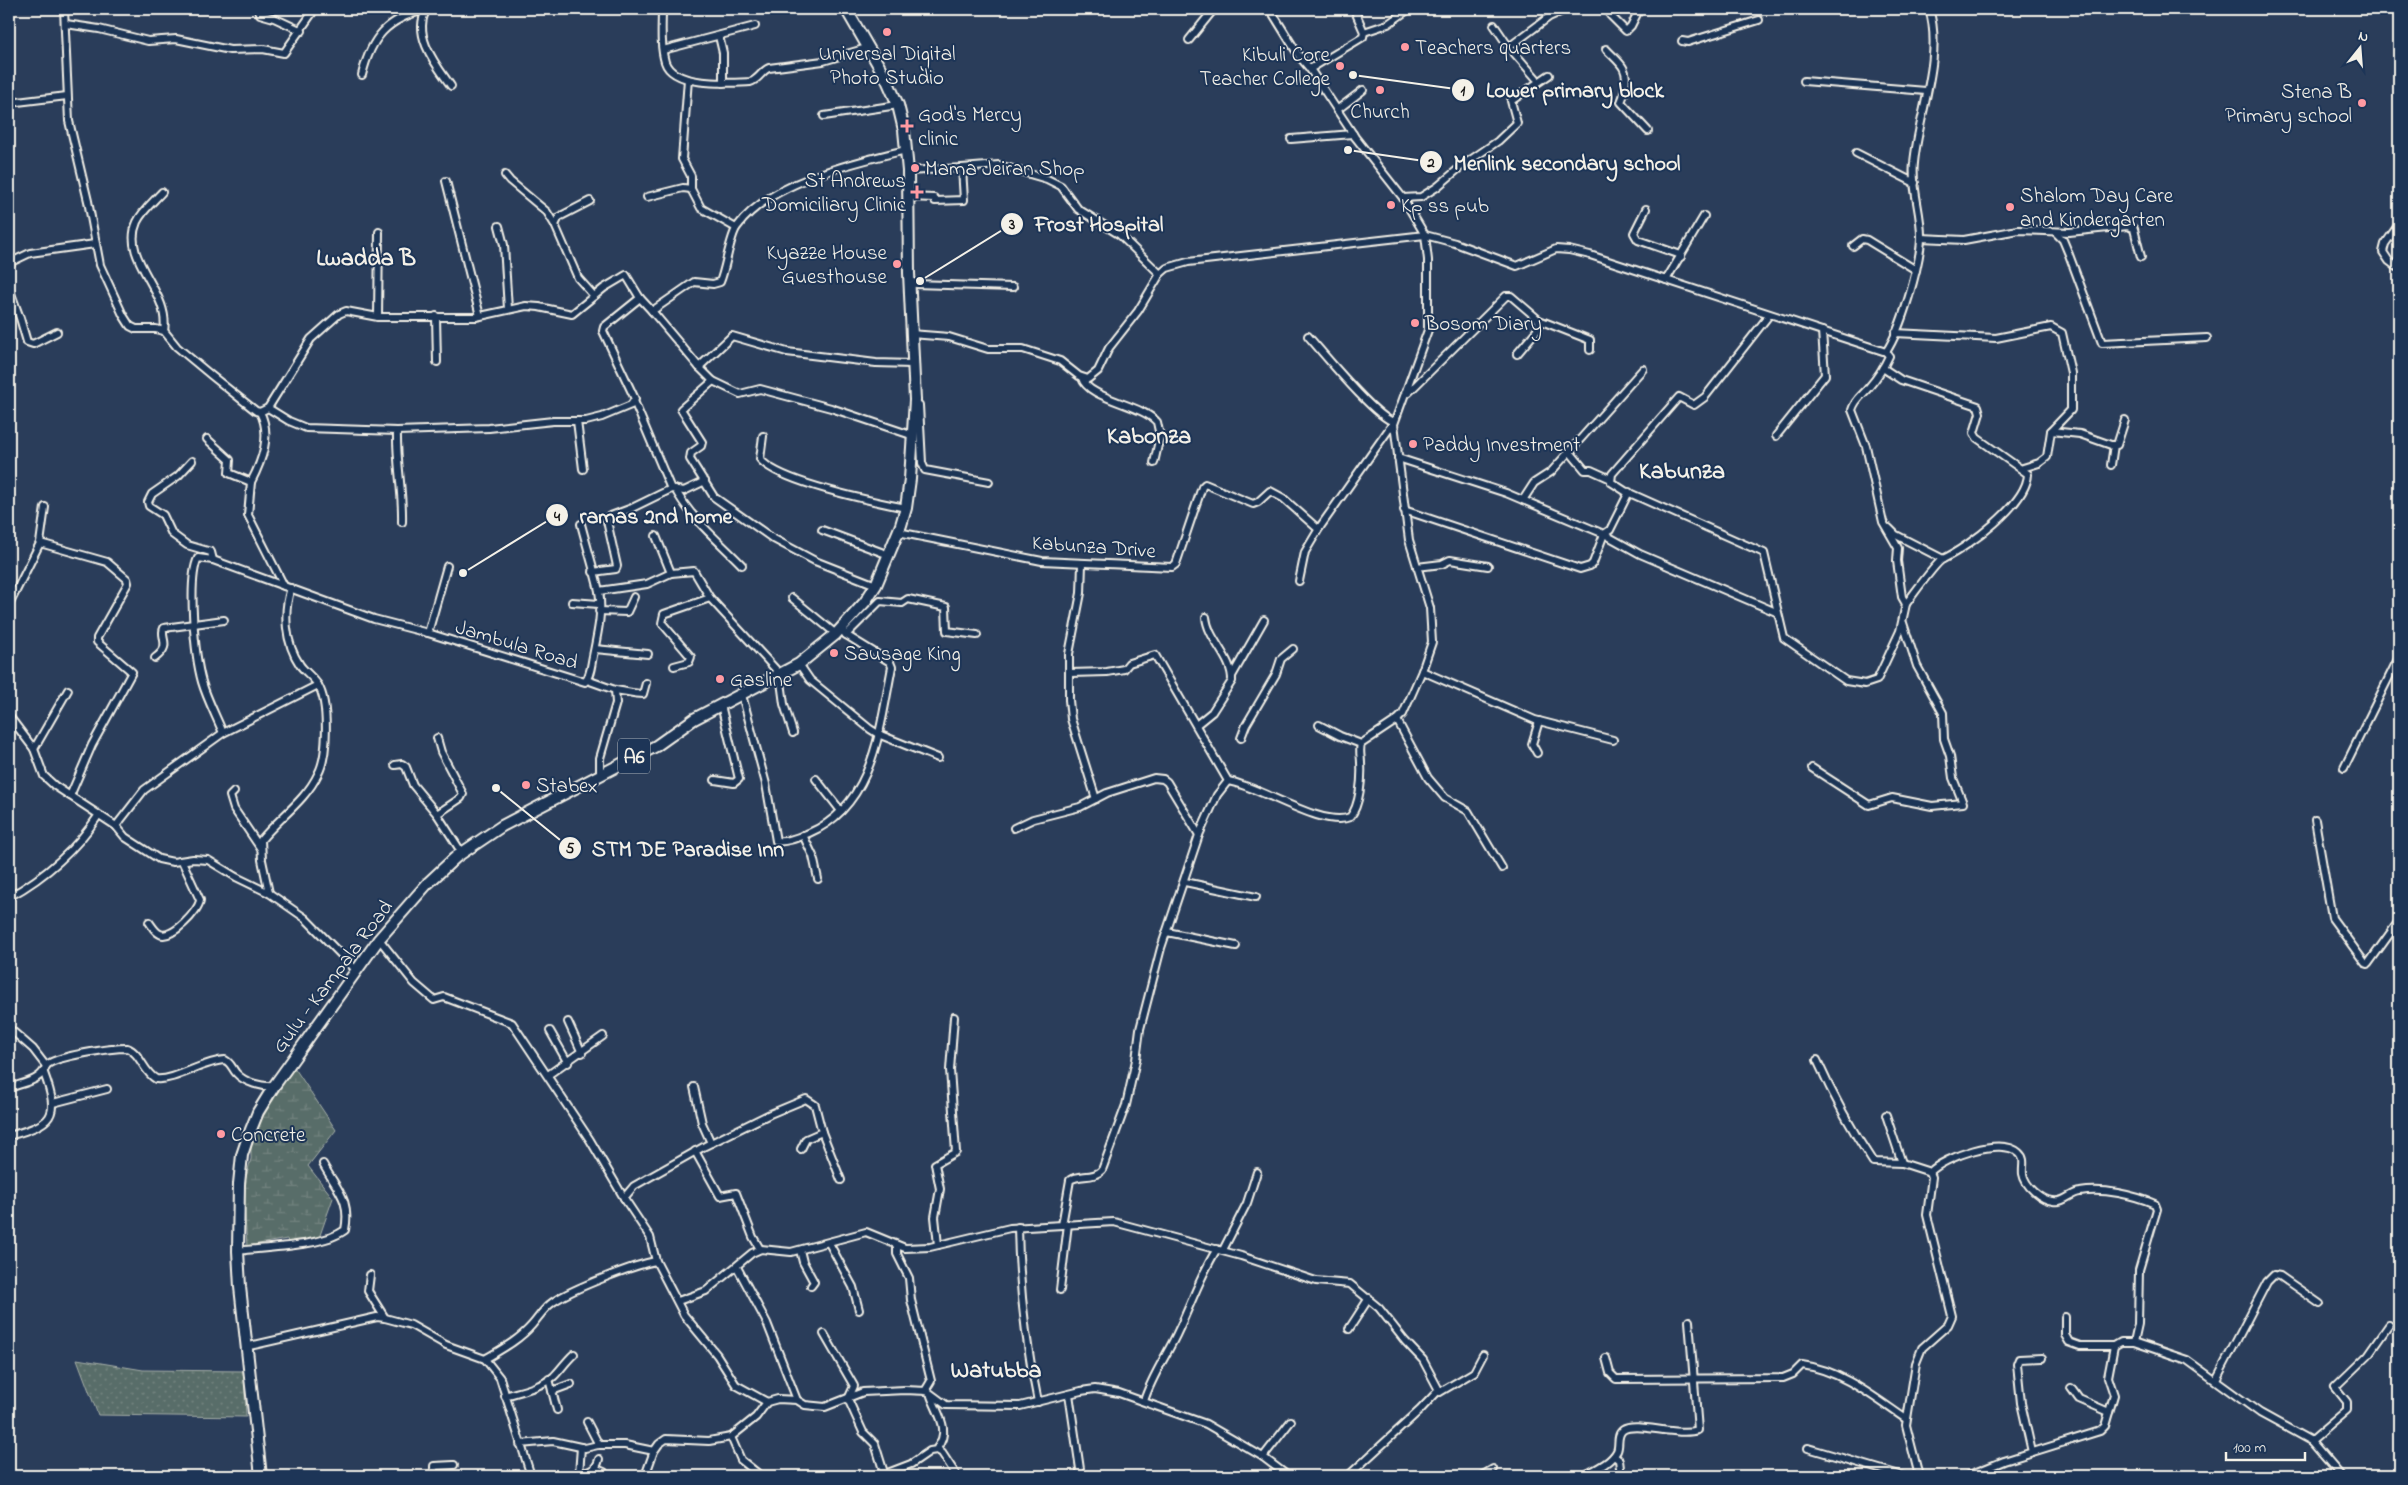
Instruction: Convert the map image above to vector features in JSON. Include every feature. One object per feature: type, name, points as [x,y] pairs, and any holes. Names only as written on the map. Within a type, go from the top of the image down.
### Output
[{"type":"main road","name":"Gulu - Kampala Road","points":[[261,1476],[246,1347],[238,1251],[239,1184],[242,1155],[258,1112],[274,1086],[355,969],[379,938],[428,883],[462,853],[502,826],[656,746],[694,719],[800,664],[841,633],[876,585],[889,555],[906,508],[914,436],[915,400],[910,334],[908,171],[898,105],[887,80],[846,9]]},
{"type":"street","points":[[64,9],[69,121],[88,202],[100,265],[130,326],[141,331],[156,329],[164,331],[178,347],[212,376],[256,411],[260,412],[267,430],[264,452],[251,482],[248,515],[284,586]]},
{"type":"street","points":[[257,9],[260,14],[274,18],[302,31]]},
{"type":"street","points":[[66,24],[99,29],[148,41],[176,39],[230,50],[263,49],[284,53],[302,31],[315,9]]},
{"type":"street","points":[[362,75],[367,55],[377,36],[400,18],[426,9]]},
{"type":"street","points":[[426,9],[422,28],[425,42],[433,61],[451,86]]},
{"type":"street","points":[[662,9],[663,50],[668,68],[680,78],[723,83],[754,81],[763,70],[769,68],[823,61],[867,48]]},
{"type":"street","points":[[1189,40],[1214,9]]},
{"type":"street","points":[[1270,9],[1299,56],[1310,69],[1353,134],[1403,198],[1425,235],[1428,260],[1428,330],[1405,395],[1394,422],[1320,527],[1305,552],[1300,581]]},
{"type":"street","points":[[1310,69],[1361,40],[1364,32],[1354,9]]},
{"type":"street","points":[[1364,32],[1388,24],[1409,9]]},
{"type":"street","points":[[1509,47],[1549,17],[1568,9]]},
{"type":"street","points":[[1886,352],[1895,333],[1916,270],[1921,238],[1914,161],[1932,64],[1933,43],[1929,9]]},
{"type":"street","points":[[1610,15],[1626,31],[1634,22],[1639,10]]},
{"type":"street","points":[[1682,41],[1688,42],[1759,20]]},
{"type":"street","points":[[1494,25],[1509,47],[1536,78]]},
{"type":"street","points":[[663,50],[755,26]]},
{"type":"street","points":[[719,36],[723,52],[723,83]]},
{"type":"street","points":[[1606,49],[1624,67],[1627,75],[1625,96],[1622,102],[1648,131]]},
{"type":"street","points":[[1532,87],[1539,70]]},
{"type":"street","points":[[1403,198],[1421,197],[1437,188],[1463,165],[1498,141],[1517,123],[1511,101],[1549,75]]},
{"type":"street","points":[[688,79],[682,159],[691,176],[691,189],[701,208],[736,228]]},
{"type":"street","points":[[1804,81],[1926,91]]},
{"type":"street","points":[[1337,110],[1363,90]]},
{"type":"street","points":[[9,103],[67,96]]},
{"type":"street","points":[[824,116],[898,105]]},
{"type":"street","points":[[1291,139],[1353,134]]},
{"type":"street","points":[[652,311],[694,282],[713,284],[720,282],[736,228],[770,196],[835,169],[906,150]]},
{"type":"street","points":[[1856,153],[1915,183]]},
{"type":"street","points":[[908,171],[999,165],[1047,179],[1061,186],[1078,209],[1120,235],[1160,274]]},
{"type":"street","points":[[908,197],[934,198],[934,201],[964,200],[962,168]]},
{"type":"street","points":[[505,175],[547,212],[555,225],[578,278],[594,296]]},
{"type":"street","points":[[446,181],[480,316]]},
{"type":"street","points":[[647,197],[683,188],[691,189]]},
{"type":"street","points":[[162,192],[138,222],[133,238],[142,266],[166,314],[164,331]]},
{"type":"street","points":[[555,225],[559,217],[590,201]]},
{"type":"street","points":[[1646,209],[1634,233],[1635,236],[1638,240],[1678,254],[1680,257]]},
{"type":"street","points":[[1666,280],[1704,216]]},
{"type":"street","points":[[2397,267],[2389,261],[2383,252],[2385,244],[2399,224]]},
{"type":"street","points":[[499,226],[504,245],[508,309]]},
{"type":"street","points":[[1921,238],[1964,240],[2018,230],[2055,232],[2128,226],[2134,229],[2141,257]]},
{"type":"street","points":[[378,317],[379,232]]},
{"type":"street","points":[[2055,232],[2063,240],[2102,343],[2206,338]]},
{"type":"street","points":[[1082,378],[1088,378],[1098,371],[1109,348],[1138,311],[1160,274],[1167,268],[1188,262],[1425,235],[1455,243],[1517,266],[1556,249],[1568,250],[1886,352],[1889,356],[1883,368],[1871,386],[1857,399],[1852,410],[1866,446],[1883,522],[1898,548],[1897,561],[1902,597],[1906,604]]},
{"type":"street","points":[[1853,246],[1862,239],[1867,240],[1916,270]]},
{"type":"street","points":[[9,263],[30,253],[95,244]]},
{"type":"street","points":[[260,412],[268,408],[311,339],[339,314],[346,311],[378,317],[480,316],[508,309],[539,307],[572,314],[604,288],[626,275],[640,298],[699,367],[714,381],[740,394],[760,389],[831,408],[914,436]]},
{"type":"street","points":[[909,278],[914,284],[1013,287]]},
{"type":"street","points":[[9,288],[27,342],[33,344],[57,332]]},
{"type":"street","points":[[1405,395],[1506,296],[1511,296],[1539,320],[1590,340],[1590,350]]},
{"type":"street","points":[[640,298],[603,329],[634,396],[634,401],[673,489],[696,519],[742,565]]},
{"type":"street","points":[[1611,479],[1679,397],[1694,406],[1705,397],[1770,314]]},
{"type":"street","points":[[436,316],[437,362]]},
{"type":"street","points":[[1517,354],[1538,329],[1539,320]]},
{"type":"street","points":[[1895,333],[1996,338],[2051,327],[2062,333],[2071,373],[2072,404],[2067,416],[2051,431],[2047,457],[2039,463],[2023,468]]},
{"type":"street","points":[[1776,436],[1825,375],[1822,331]]},
{"type":"street","points":[[910,334],[948,337],[988,350],[1024,349],[1060,361],[1082,378],[1089,388],[1144,412],[1157,422],[1160,436],[1154,463]]},
{"type":"street","points":[[699,367],[732,336],[787,352],[913,367],[918,389],[923,467],[929,471],[989,482]]},
{"type":"street","points":[[1308,336],[1368,401],[1389,420],[1394,422]]},
{"type":"street","points":[[1570,452],[1585,470],[1591,470],[1611,479],[1611,482],[1629,492],[1764,553],[1775,593],[1776,612],[1784,638],[1846,681],[1857,684],[1877,680],[1903,623],[1906,604],[1943,559],[1962,548],[2013,506],[2028,478],[2028,474],[2023,468],[1981,442],[1975,436],[1980,413],[1978,406],[1901,380],[1883,368]]},
{"type":"street","points":[[1523,500],[1534,483],[1545,478],[1570,452],[1643,369]]},
{"type":"street","points":[[714,381],[681,409],[702,442],[701,446],[690,456],[714,497],[785,547],[876,585]]},
{"type":"street","points":[[268,408],[289,421],[306,428],[397,431],[489,428],[539,422],[576,421],[602,417],[620,411],[634,401]]},
{"type":"street","points":[[2051,431],[2080,434],[2117,445],[2121,440],[2125,420]]},
{"type":"street","points":[[576,421],[583,469]]},
{"type":"street","points":[[1070,673],[1107,672],[1124,669],[1129,663],[1154,655],[1228,781],[1280,799],[1311,814],[1336,820],[1345,819],[1353,814],[1356,807],[1361,772],[1359,751],[1361,744],[1403,714],[1422,671],[1432,642],[1430,608],[1417,567],[1404,510],[1394,422]]},
{"type":"street","points":[[397,431],[397,458],[402,491],[402,522]]},
{"type":"street","points":[[763,436],[760,460],[784,475],[839,492],[906,508]]},
{"type":"street","points":[[207,439],[230,460],[229,473],[251,482]]},
{"type":"street","points":[[2111,464],[2114,445]]},
{"type":"street","points":[[1398,458],[1523,500],[1604,534],[1640,554],[1776,612]]},
{"type":"street","points":[[192,461],[178,476],[152,494],[148,502],[150,506],[163,515],[172,534],[192,547],[211,552],[213,560]]},
{"type":"street","points":[[593,572],[618,566],[607,521],[608,517],[673,489],[684,491],[705,481]]},
{"type":"street","name":"Kabunza Drive","points":[[898,532],[1027,558],[1082,564],[1172,567],[1176,564],[1202,486],[1205,484],[1253,504],[1270,491],[1283,498],[1317,528],[1320,527]]},
{"type":"street","points":[[1404,510],[1580,569],[1593,563],[1604,534],[1610,530],[1629,492]]},
{"type":"street","points":[[9,604],[40,543],[45,507]]},
{"type":"street","points":[[1883,522],[1896,535],[1943,559]]},
{"type":"street","name":"Jambula Road","points":[[447,566],[428,633],[585,682],[595,649],[599,591],[581,524]]},
{"type":"street","points":[[822,530],[889,555]]},
{"type":"street","points":[[656,536],[671,574]]},
{"type":"street","points":[[40,543],[107,562],[128,580],[97,638],[97,642],[132,672],[92,745],[70,796]]},
{"type":"street","points":[[222,732],[202,682],[194,625],[196,562],[201,558],[213,560],[374,619],[428,633]]},
{"type":"street","points":[[1417,567],[1442,564],[1450,560],[1488,566]]},
{"type":"street","points":[[1082,564],[1082,593],[1069,654],[1069,700],[1071,719],[1096,799]]},
{"type":"street","points":[[599,591],[646,584],[671,574],[694,571],[710,598],[780,674],[784,704],[793,733]]},
{"type":"street","points":[[269,893],[261,840],[302,797],[318,776],[322,764],[324,708],[318,685],[300,665],[289,636],[286,608],[291,588]]},
{"type":"street","points":[[572,602],[627,612],[634,597]]},
{"type":"street","points":[[674,666],[689,662],[691,656],[662,623],[664,614],[710,598]]},
{"type":"street","points":[[742,695],[766,784],[775,840],[778,842],[803,836],[831,822],[856,796],[877,746],[892,664],[841,633],[792,598]]},
{"type":"street","points":[[841,633],[880,601],[902,603],[908,598],[946,607],[947,631],[977,635]]},
{"type":"street","points":[[1206,617],[1210,634],[1232,676]]},
{"type":"street","points":[[155,658],[160,654],[165,644],[165,637],[162,632],[164,628],[224,620]]},
{"type":"street","points":[[1196,725],[1212,712],[1230,685],[1232,676],[1264,620]]},
{"type":"street","points":[[1812,768],[1869,805],[1892,798],[1932,806],[1963,803],[1953,778],[1950,756],[1944,739],[1943,713],[1917,666],[1903,623]]},
{"type":"street","points":[[595,649],[648,654]]},
{"type":"street","points":[[1242,738],[1246,725],[1276,674],[1281,659],[1292,649]]},
{"type":"street","points":[[2344,768],[2399,657]]},
{"type":"street","points":[[800,664],[810,680],[878,734],[938,758]]},
{"type":"street","points":[[1422,671],[1539,721],[1613,740]]},
{"type":"street","points":[[587,680],[615,690],[641,694],[643,694],[646,683]]},
{"type":"street","points":[[116,826],[144,790],[222,732],[318,685]]},
{"type":"street","points":[[34,749],[68,690]]},
{"type":"street","points":[[600,774],[600,758],[616,703],[615,690]]},
{"type":"street","points":[[715,780],[734,783],[739,779],[722,705]]},
{"type":"street","points":[[9,716],[34,749],[46,779],[98,816],[116,826],[125,837],[159,859],[182,862],[193,859],[208,860],[236,877],[269,893],[305,918],[355,969]]},
{"type":"street","points":[[1397,720],[1428,778],[1445,798],[1468,811],[1502,868]]},
{"type":"street","points":[[1536,753],[1532,744],[1539,721]]},
{"type":"street","points":[[1319,725],[1361,744]]},
{"type":"street","points":[[437,738],[441,752],[463,794],[461,798],[437,814]]},
{"type":"street","points":[[395,764],[402,764],[406,767],[414,785],[437,814],[462,853]]},
{"type":"street","points":[[1014,828],[1033,819],[1080,807],[1107,793],[1154,778],[1163,779],[1199,835]]},
{"type":"street","points":[[816,779],[841,811]]},
{"type":"street","points":[[1060,1290],[1070,1180],[1078,1176],[1096,1175],[1102,1170],[1126,1105],[1136,1060],[1140,1029],[1167,932],[1199,835],[1217,796],[1228,781]]},
{"type":"street","points":[[234,792],[230,796],[231,803],[261,850]]},
{"type":"street","points":[[9,897],[64,858],[88,831],[98,816]]},
{"type":"street","points":[[2315,820],[2332,918],[2365,963],[2368,964],[2399,921]]},
{"type":"street","points":[[803,836],[813,856],[818,879]]},
{"type":"street","points":[[149,922],[158,934],[164,935],[186,921],[199,906],[200,900],[182,862]]},
{"type":"street","points":[[1185,882],[1256,897]]},
{"type":"street","points":[[1167,932],[1236,946]]},
{"type":"street","points":[[379,938],[414,982],[434,1000],[444,997],[512,1023],[548,1076],[650,1237],[656,1261],[684,1315],[717,1355],[736,1385],[768,1402]]},
{"type":"street","points":[[938,1245],[935,1217],[940,1189],[935,1164],[956,1152],[950,1070],[954,1017]]},
{"type":"street","points":[[568,1022],[582,1053]]},
{"type":"street","points":[[9,1028],[33,1050],[46,1066]]},
{"type":"street","points":[[550,1031],[568,1063]]},
{"type":"street","points":[[548,1076],[603,1036]]},
{"type":"street","points":[[9,1136],[41,1126],[48,1118],[53,1102],[44,1073],[48,1062],[61,1058],[117,1048],[129,1048],[136,1054],[148,1073],[156,1078],[170,1077],[192,1068],[225,1060],[237,1074],[245,1079],[263,1087],[274,1086]]},
{"type":"street","points":[[1817,1060],[1835,1101],[1852,1125],[1873,1162],[1902,1163],[1930,1172]]},
{"type":"street","points":[[9,1088],[39,1077],[44,1073]]},
{"type":"street","points":[[694,1087],[702,1123],[711,1143]]},
{"type":"street","points":[[53,1102],[107,1089]]},
{"type":"street","points":[[624,1198],[634,1186],[696,1151],[770,1114],[806,1099],[814,1105],[822,1132],[841,1180]]},
{"type":"street","points":[[1886,1115],[1902,1163]]},
{"type":"street","points":[[801,1149],[806,1139],[822,1132]]},
{"type":"street","points":[[1930,1172],[1943,1161],[1974,1150],[2009,1149],[2017,1152],[2022,1157],[2025,1181],[2042,1198],[2051,1201],[2065,1201],[2077,1192],[2087,1191],[2124,1194],[2155,1204],[2157,1209],[2139,1270],[2138,1324],[2134,1342]]},
{"type":"street","points":[[696,1151],[720,1196],[736,1193],[753,1237],[760,1249]]},
{"type":"street","points":[[238,1251],[322,1240],[336,1236],[345,1230],[348,1215],[346,1200],[323,1164]]},
{"type":"street","points":[[1144,1401],[1150,1380],[1178,1331],[1205,1268],[1220,1250],[1247,1203],[1257,1172]]},
{"type":"street","points":[[1919,1476],[1908,1437],[1906,1419],[1918,1355],[1927,1342],[1948,1325],[1952,1316],[1928,1223],[1928,1204],[1933,1184],[1930,1172]]},
{"type":"street","points":[[678,1301],[706,1291],[752,1253],[760,1249],[791,1252],[866,1232],[905,1248],[938,1245],[1018,1227],[1114,1222],[1220,1250],[1316,1281],[1344,1282],[1355,1287],[1368,1298],[1423,1360],[1438,1391]]},
{"type":"street","points":[[1018,1227],[1018,1252],[1029,1358],[1038,1402]]},
{"type":"street","points":[[829,1243],[853,1287],[859,1310]]},
{"type":"street","points":[[897,1246],[898,1254],[909,1278],[912,1300],[926,1355],[931,1381],[927,1392],[945,1433],[944,1439],[937,1448],[957,1476]]},
{"type":"street","points":[[800,1250],[803,1262],[814,1282],[812,1286]]},
{"type":"street","points":[[485,1359],[508,1346],[531,1326],[551,1303],[563,1296],[628,1269],[656,1261]]},
{"type":"street","points":[[737,1267],[768,1323],[797,1400]]},
{"type":"street","points":[[370,1275],[368,1291],[385,1318]]},
{"type":"street","points":[[2216,1380],[2267,1282],[2274,1275],[2280,1276],[2320,1304]]},
{"type":"street","points":[[1349,1329],[1368,1298]]},
{"type":"street","points":[[246,1347],[377,1317],[411,1325],[446,1345],[485,1359],[500,1378],[531,1476]]},
{"type":"street","points":[[2064,1317],[2065,1335],[2069,1342],[2080,1346],[2114,1346],[2121,1342],[2134,1342],[2186,1360],[2260,1412],[2311,1441],[2341,1476]]},
{"type":"street","points":[[1583,1476],[1598,1469],[1614,1456],[1618,1450],[1619,1435],[1623,1430],[1630,1427],[1637,1426],[1659,1431],[1690,1433],[1698,1430],[1689,1321]]},
{"type":"street","points":[[2311,1441],[2347,1410],[2347,1402],[2336,1386],[2368,1355],[2389,1325]]},
{"type":"street","points":[[824,1334],[854,1386],[848,1398]]},
{"type":"street","points":[[1967,1476],[2032,1452],[2100,1431],[2104,1426],[2114,1394],[2108,1377],[2114,1346]]},
{"type":"street","points":[[505,1396],[536,1387],[549,1379],[574,1354]]},
{"type":"street","points":[[1438,1391],[1443,1392],[1474,1372],[1483,1354]]},
{"type":"street","points":[[1606,1358],[1610,1373],[1616,1379],[1783,1378],[1793,1374],[1802,1365],[1811,1366],[1851,1384],[1906,1419]]},
{"type":"street","points":[[2032,1452],[2021,1403],[2017,1364],[2019,1358],[2042,1358]]},
{"type":"street","points":[[549,1379],[557,1410]]},
{"type":"street","points":[[552,1391],[571,1384]]},
{"type":"street","points":[[2071,1388],[2079,1399],[2109,1412]]},
{"type":"street","points":[[645,1476],[654,1451],[666,1439],[709,1441],[731,1437],[756,1417],[768,1402],[778,1399],[797,1400],[805,1405],[824,1407],[870,1390],[927,1392],[946,1405],[1020,1406],[1095,1389],[1119,1393],[1206,1424],[1263,1457],[1288,1476]]},
{"type":"street","points":[[1348,1476],[1438,1391]]},
{"type":"street","points":[[1069,1394],[1081,1476]]},
{"type":"street","points":[[848,1398],[863,1432],[876,1444],[885,1475],[911,1464],[930,1451],[939,1450]]},
{"type":"street","points":[[1263,1457],[1291,1420]]},
{"type":"street","points":[[587,1422],[599,1445]]},
{"type":"street","points":[[731,1437],[741,1460],[761,1476]]},
{"type":"street","points":[[520,1444],[553,1441],[580,1447],[625,1445],[654,1451]]},
{"type":"street","points":[[580,1447],[579,1474],[595,1468],[604,1472]]},
{"type":"street","points":[[1808,1448],[1903,1476]]},
{"type":"street","points":[[1614,1456],[1619,1460],[1621,1476]]},
{"type":"street","points":[[595,1468],[599,1459]]},
{"type":"street","points":[[434,1476],[434,1466],[454,1465]]},
{"type":"street","points":[[1481,1476],[1493,1469]]},
{"type":"street","points":[[1701,1476],[1727,1476]]},
{"type":"green space","points":[[292,1064],[336,1130],[308,1166],[333,1198],[319,1238],[288,1242],[287,1239],[247,1246],[243,1188],[251,1159],[251,1141],[266,1105]]},
{"type":"green space","points":[[77,1359],[143,1370],[244,1371],[246,1417],[98,1415]]},
{"type":"place","name":"Universal Digital Photo Studio","points":[[887,32]]},
{"type":"place","name":"Teachers quarters","points":[[1405,47]]},
{"type":"place","name":"Kibuli Core Teacher College","points":[[1340,66]]},
{"type":"place","name":"Lower primary block","points":[[1353,75]]},
{"type":"place","name":"Church","points":[[1380,90]]},
{"type":"place","name":"Stena B Primary school","points":[[2362,103]]},
{"type":"place","name":"God's Mercy clinic","points":[[907,126]]},
{"type":"place","name":"Menlink secondary school","points":[[1348,150]]},
{"type":"place","name":"Mama Jeiran Shop","points":[[915,168]]},
{"type":"place","name":"St Andrews Domiciliary Clinic","points":[[917,192]]},
{"type":"place","name":"Kp ss pub","points":[[1391,205]]},
{"type":"place","name":"Shalom Day Care and Kindergarten","points":[[2010,207]]},
{"type":"place","name":"Kyazze House Guesthouse","points":[[897,264]]},
{"type":"place","name":"Frost Hospital","points":[[920,281]]},
{"type":"place","name":"Bosom Diary","points":[[1415,323]]},
{"type":"place","name":"Paddy Investment","points":[[1413,444]]},
{"type":"place","name":"ramas 2nd home","points":[[463,573]]},
{"type":"place","name":"Sausage King","points":[[834,653]]},
{"type":"place","name":"Gasline","points":[[720,679]]},
{"type":"place","name":"Stabex","points":[[526,785]]},
{"type":"place","name":"STM DE Paradise Inn","points":[[496,788]]},
{"type":"place","name":"Concrete","points":[[221,1134]]},
{"type":"district","name":"Lwadda B","points":[[366,257]]},
{"type":"district","name":"Kabonza","points":[[1149,435]]},
{"type":"district","name":"Kabunza","points":[[1682,470]]},
{"type":"district","name":"Watubba","points":[[996,1369]]}]
